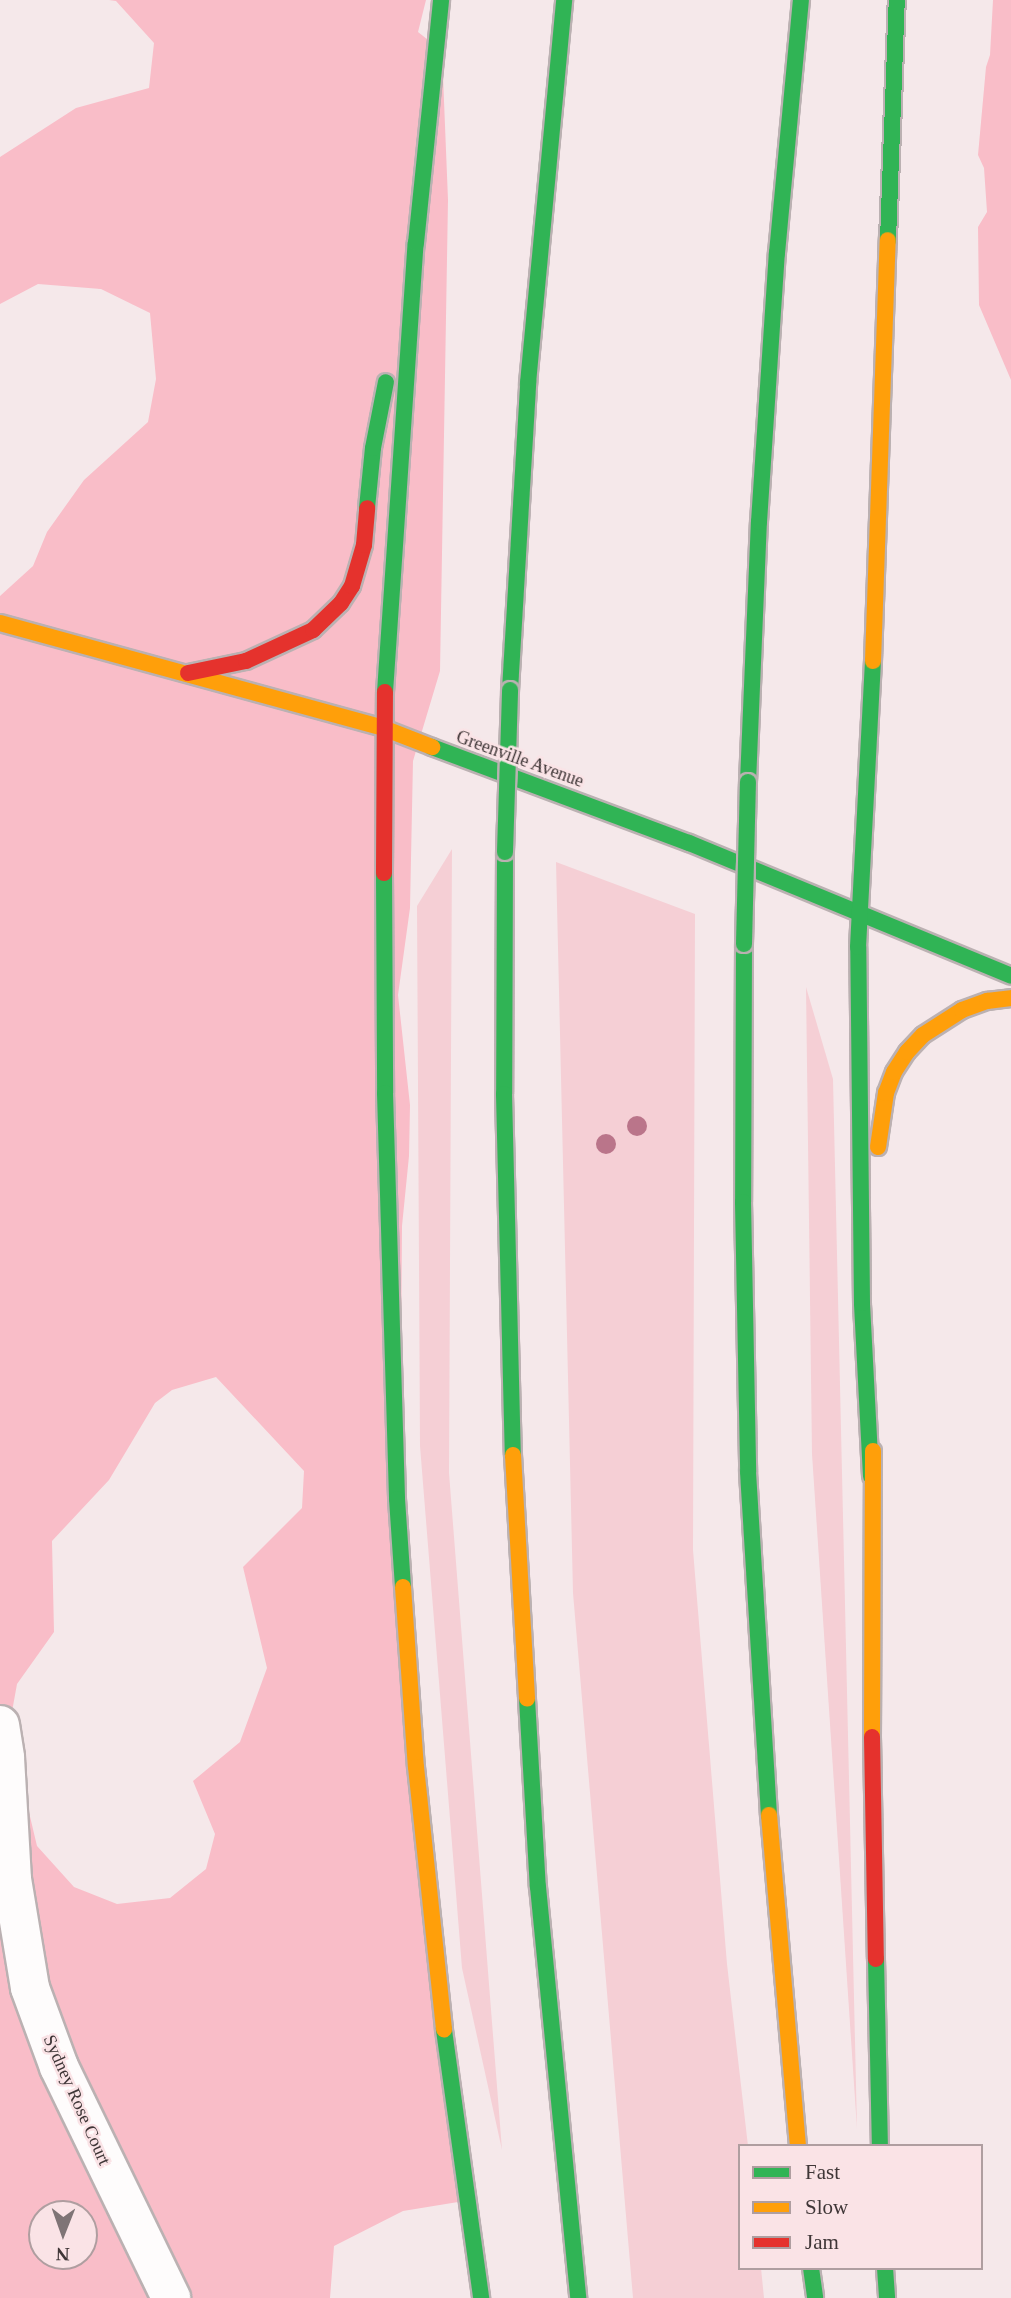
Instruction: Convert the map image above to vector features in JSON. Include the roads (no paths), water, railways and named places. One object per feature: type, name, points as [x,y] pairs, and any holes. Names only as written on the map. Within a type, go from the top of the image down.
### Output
[{"type":"main road","points":[[441,0],[422,167],[383,728],[385,1093],[397,1499],[428,1886],[481,2298]]},
{"type":"main road","points":[[564,0],[528,383],[510,690],[505,852],[505,1107],[514,1492],[538,1888],[578,2298]]},
{"type":"main road","points":[[798,2144],[762,1741],[748,1472],[743,1202],[748,782],[761,495],[779,226],[801,0]]},
{"type":"main road","points":[[880,2144],[871,1476],[862,1303],[859,913],[871,706],[897,0]]},
{"type":"main road","points":[[188,673],[246,661],[296,640],[328,618],[352,586],[364,545],[379,406],[410,318]]},
{"type":"main road","name":"Greenville Avenue","points":[[0,623],[383,728],[689,843],[1011,976]]},
{"type":"main road","points":[[878,1160],[886,1093],[894,1072],[907,1052],[923,1035],[962,1010],[987,1001],[1011,998]]},
{"type":"main road","points":[[871,1476],[880,1328]]},
{"type":"main road","points":[[811,2270],[815,2298]]},
{"type":"main road","points":[[885,2270],[887,2298]]},
{"type":"street","name":"Sydney Rose Court","points":[[0,1725],[5,1758],[12,1879],[30,1988],[59,2067],[171,2298]]}]
